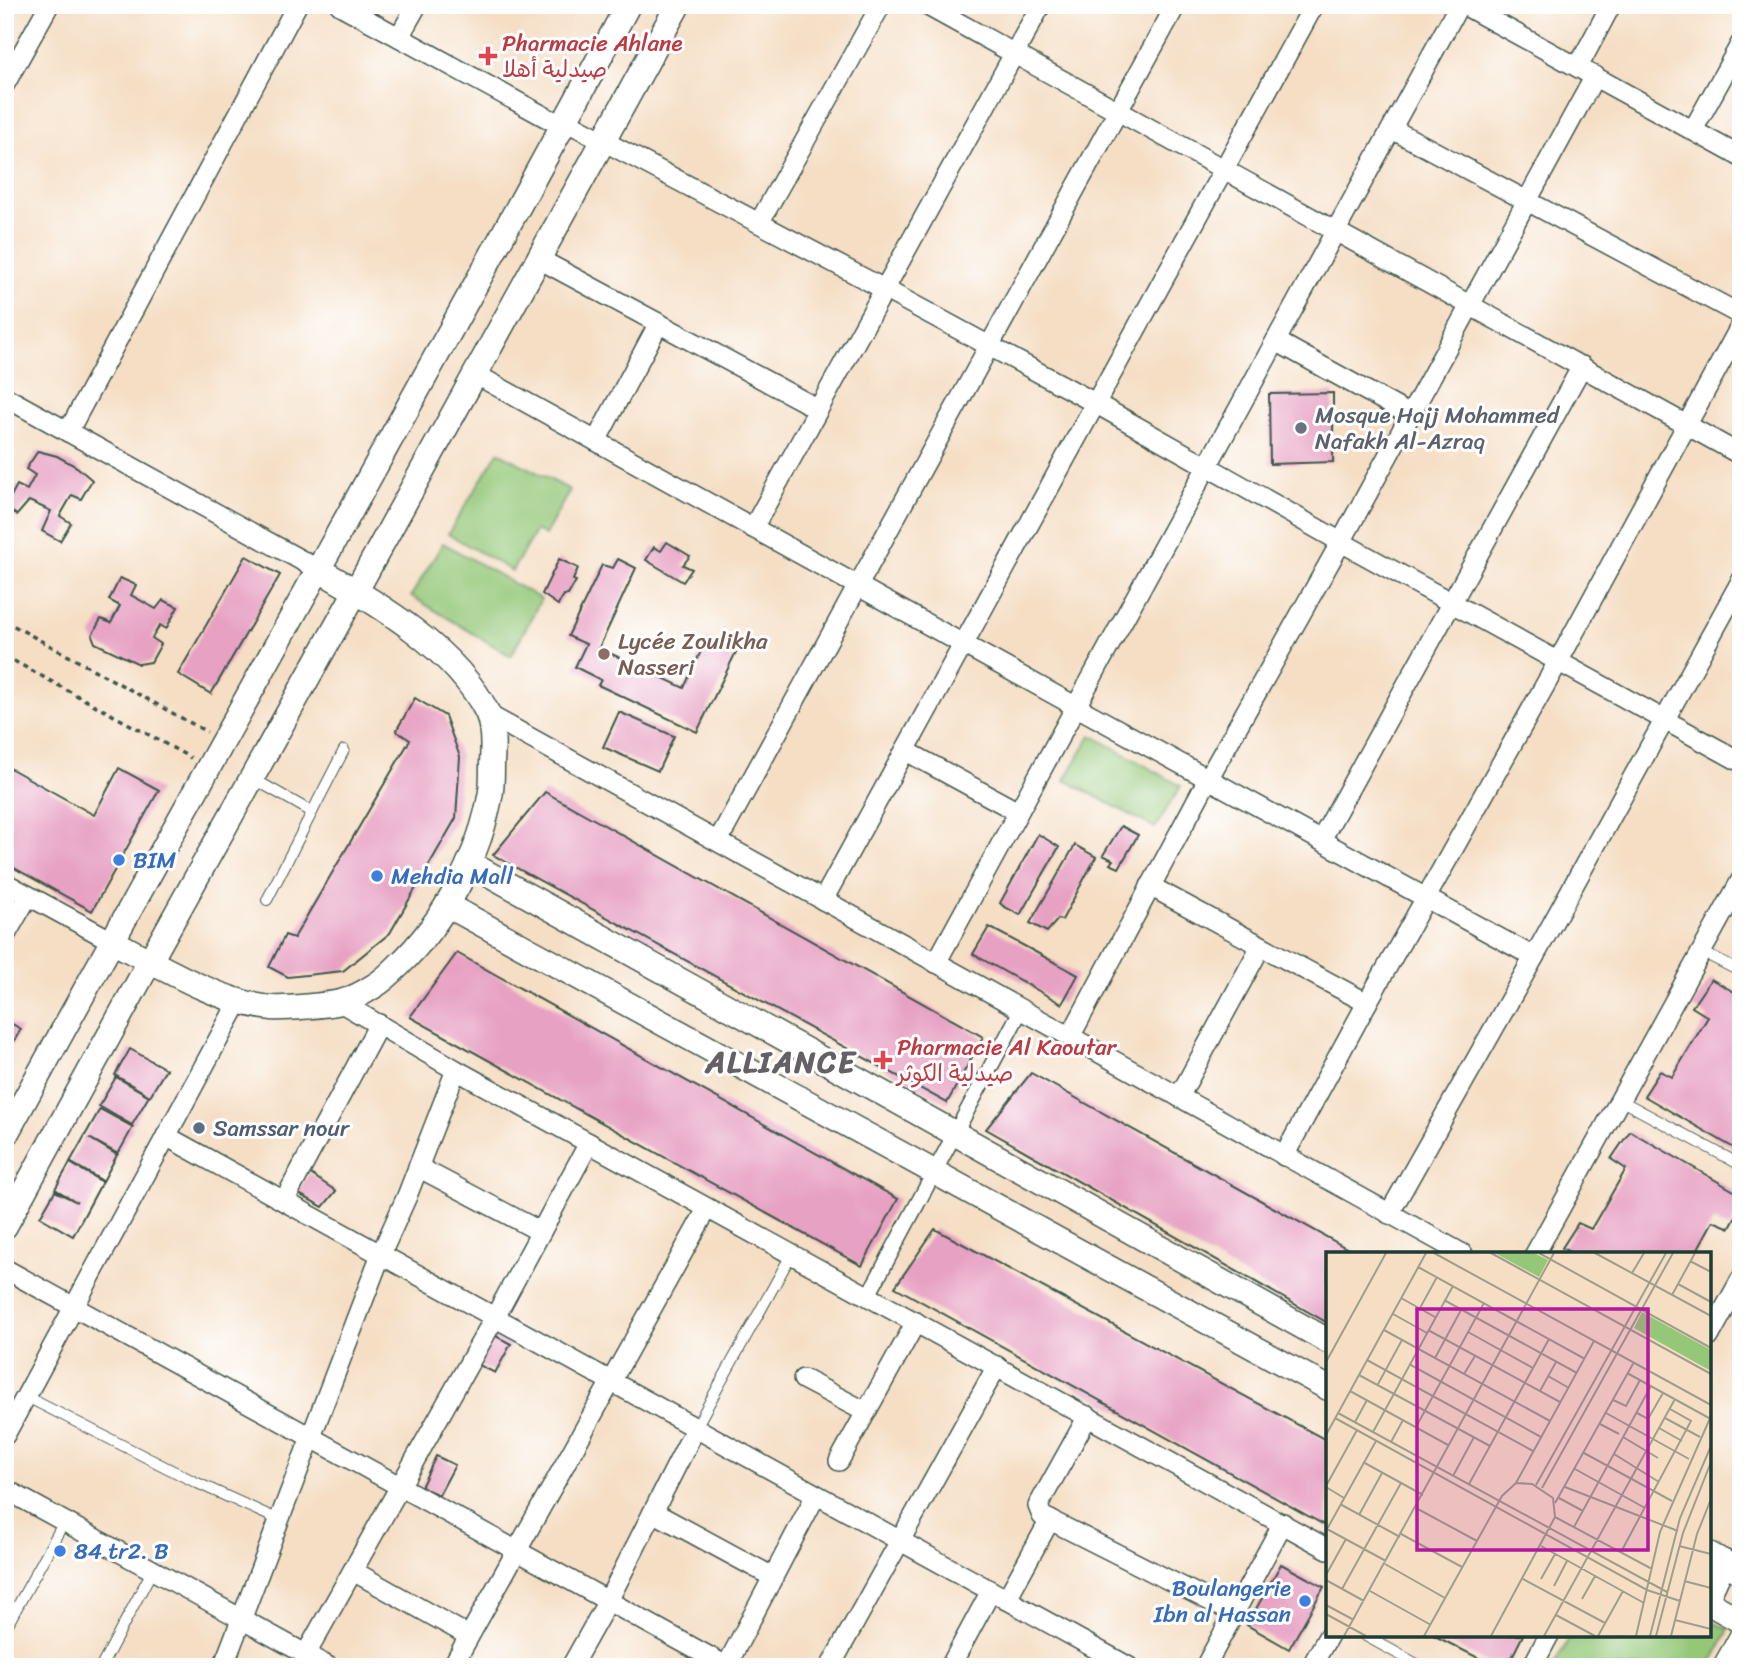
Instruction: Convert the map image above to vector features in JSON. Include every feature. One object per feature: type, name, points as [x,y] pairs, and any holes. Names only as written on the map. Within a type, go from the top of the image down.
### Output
[{"type":"street","points":[[5,84],[48,5]]},
{"type":"street","points":[[68,432],[297,5]]},
{"type":"street","points":[[340,5],[549,119],[575,125],[1095,403],[1741,762]]},
{"type":"street","points":[[399,37],[417,5]]},
{"type":"street","points":[[5,1136],[628,5]]},
{"type":"street","points":[[5,1226],[678,5]]},
{"type":"street","points":[[760,223],[881,5]]},
{"type":"street","points":[[926,5],[1741,455]]},
{"type":"street","points":[[753,528],[1041,5]]},
{"type":"street","points":[[718,841],[1176,5]]},
{"type":"street","points":[[823,900],[1314,5]]},
{"type":"street","points":[[936,963],[1462,5],[1741,157]]},
{"type":"street","points":[[1070,1037],[1208,779],[1527,200],[1586,71],[1611,5]]},
{"type":"street","points":[[1693,130],[1741,43]]},
{"type":"street","points":[[1392,129],[1741,315]]},
{"type":"street","points":[[539,259],[818,409]]},
{"type":"street","points":[[596,441],[659,323]]},
{"type":"street","points":[[1284,1156],[1741,325]]},
{"type":"street","points":[[1276,341],[1410,415]]},
{"type":"street","points":[[1321,840],[1582,366]]},
{"type":"street","points":[[475,374],[1534,957]]},
{"type":"street","points":[[5,397],[319,570],[421,636],[445,658],[476,694],[489,715],[493,747],[491,791],[480,833],[469,863],[447,905],[430,931],[387,977],[375,986],[340,1002],[273,1008],[239,1001],[191,982],[5,883]]},
{"type":"street","points":[[1389,1214],[1741,581]]},
{"type":"street","points":[[489,715],[1459,1252]]},
{"type":"street","points":[[906,751],[1018,812]]},
{"type":"street","points":[[469,863],[1326,1340]]},
{"type":"street","points":[[1539,1252],[1741,880]]},
{"type":"street","points":[[1150,886],[1367,1003]]},
{"type":"street","points":[[5,936],[28,896]]},
{"type":"street","points":[[447,905],[1326,1387]]},
{"type":"street","points":[[1179,1097],[1261,946]]},
{"type":"street","points":[[5,1435],[239,1001]]},
{"type":"street","points":[[340,1002],[456,1070],[707,1209],[1326,1548]]},
{"type":"street","points":[[868,1296],[1021,1010]]},
{"type":"street","points":[[284,1200],[379,1024]]},
{"type":"street","points":[[223,1667],[381,1254],[407,1196],[456,1070]]},
{"type":"street","points":[[166,1136],[1129,1667]]},
{"type":"street","points":[[306,1654],[589,1143]]},
{"type":"street","points":[[418,1167],[541,1232]]},
{"type":"street","points":[[452,1667],[707,1209]]},
{"type":"street","points":[[5,1269],[727,1666],[816,1495]]},
{"type":"street","points":[[1711,1333],[1741,1279]]},
{"type":"street","points":[[839,1461],[916,1322]]},
{"type":"street","points":[[830,1667],[997,1366]]},
{"type":"street","points":[[803,1379],[866,1412]]},
{"type":"street","points":[[1088,1416],[1038,1506],[1042,1516],[1234,1613]]},
{"type":"street","points":[[571,1667],[608,1601],[696,1427]]},
{"type":"street","points":[[5,1489],[329,1667]]},
{"type":"street","points":[[653,1512],[773,1577]]},
{"type":"street","points":[[950,1667],[1050,1520]]},
{"type":"street","points":[[1205,1667],[1283,1523]]},
{"type":"street","points":[[1711,1590],[1725,1563]]},
{"type":"street","points":[[353,1571],[469,1636]]},
{"type":"street","points":[[1711,1603],[1741,1621]]},
{"type":"street","points":[[1722,1667],[1741,1633]]},
{"type":"street","points":[[1311,1667],[1328,1637]]},
{"type":"street","points":[[1532,1667],[1548,1637]]},
{"type":"lane","points":[[267,900],[344,750]]},
{"type":"lane","points":[[252,778],[312,812]]},
{"type":"lane","points":[[1702,952],[1741,972]]},
{"type":"lane","points":[[1620,1100],[1741,1165]]},
{"type":"lane","points":[[696,1427],[791,1255]]},
{"type":"lane","points":[[27,1397],[183,1476],[279,1520]]},
{"type":"lane","points":[[5,1629],[64,1521]]},
{"type":"lane","points":[[101,1667],[152,1571]]},
{"type":"lane","points":[[1368,1637],[1422,1667]]},
{"type":"path","points":[[5,621],[224,741]]},
{"type":"path","points":[[5,656],[209,768]]},
{"type":"green space","points":[[498,452],[570,490],[545,535],[536,530],[512,571],[448,534]]},
{"type":"green space","points":[[443,543],[541,599],[511,656],[411,596]]},
{"type":"green space","points":[[1091,735],[1181,786],[1155,828],[1065,780]]},
{"type":"green space","points":[[1711,1621],[1729,1630],[1709,1667],[1553,1667],[1570,1637],[1711,1637]]},
{"type":"building","name":"Mosque Hajj Mohammed Nafakh Al-Azraq","points":[[1333,393],[1333,462],[1270,464],[1269,394]]},
{"type":"building","points":[[38,451],[57,456],[77,467],[92,480],[81,499],[72,495],[60,516],[71,523],[60,541],[42,531],[51,511],[29,501],[17,515],[5,507],[17,485],[27,490],[35,475],[26,469]]},
{"type":"building","points":[[667,542],[690,556],[683,565],[692,569],[683,582],[646,560],[654,547],[661,551]]},
{"type":"building","points":[[246,556],[280,575],[211,694],[178,674]]},
{"type":"building","points":[[559,559],[578,568],[573,580],[576,581],[558,605],[542,594]]},
{"type":"building","points":[[618,559],[636,568],[599,648],[684,688],[707,638],[736,652],[697,732],[598,685],[601,680],[575,667],[586,644],[568,636],[602,565],[613,568]]},
{"type":"building","points":[[120,578],[136,585],[131,595],[156,609],[163,600],[178,607],[166,629],[160,625],[152,638],[161,644],[151,662],[139,664],[95,643],[92,635],[101,619],[111,623],[120,606],[109,600]]},
{"type":"building","name":"Mehdia Mall","points":[[415,698],[445,716],[460,757],[456,818],[390,933],[343,971],[288,977],[269,967],[285,935],[294,938],[410,740],[396,731]]},
{"type":"building","points":[[619,712],[674,736],[658,771],[603,747]]},
{"type":"building","points":[[8,767],[94,815],[119,768],[159,790],[92,911],[5,863],[5,772]]},
{"type":"building","points":[[545,792],[983,1037],[947,1103],[493,855]]},
{"type":"building","points":[[1121,826],[1138,835],[1119,868],[1110,864],[1113,860],[1103,855]]},
{"type":"building","points":[[1038,834],[1059,847],[1020,915],[1000,903]]},
{"type":"building","points":[[1075,845],[1096,857],[1062,920],[1058,919],[1047,932],[1030,923]]},
{"type":"building","points":[[989,927],[1078,975],[1062,1004],[973,954]]},
{"type":"building","points":[[457,953],[898,1199],[862,1266],[410,1017]]},
{"type":"building","points":[[1711,979],[1741,996],[1741,1152],[1644,1096],[1660,1071],[1672,1077],[1708,1017],[1692,1007]]},
{"type":"building","points":[[5,1020],[21,1029],[5,1057]]},
{"type":"building","points":[[130,1049],[166,1069],[150,1096],[115,1075]]},
{"type":"building","points":[[1031,1073],[1353,1252],[1326,1252],[1326,1322],[986,1129]]},
{"type":"building","points":[[116,1077],[149,1096],[132,1125],[99,1106]]},
{"type":"building","points":[[100,1109],[133,1127],[118,1154],[89,1138],[117,1155],[103,1181],[70,1162]]},
{"type":"building","points":[[1630,1131],[1741,1195],[1741,1207],[1730,1228],[1713,1221],[1696,1252],[1569,1252],[1562,1248],[1578,1223],[1591,1229],[1626,1169],[1611,1159]]},
{"type":"building","points":[[70,1163],[102,1182],[73,1236],[40,1217],[55,1191],[77,1202],[55,1189]]},
{"type":"building","points":[[309,1173],[336,1191],[323,1207],[297,1193]]},
{"type":"building","points":[[935,1229],[1326,1440],[1326,1526],[895,1287]]},
{"type":"building","points":[[494,1335],[511,1344],[495,1373],[479,1365]]},
{"type":"building","points":[[436,1456],[455,1465],[439,1495],[421,1487]]},
{"type":"building","points":[[1281,1564],[1324,1587],[1289,1649],[1247,1625]]},
{"type":"building","points":[[1437,1637],[1522,1637],[1507,1667],[1496,1667]]},
{"type":"place","name":"Pharmacie Ahlane صيدلية أهلا","points":[[488,56]]},
{"type":"place","name":"Mosque Hajj Mohammed Nafakh Al-Azraq","points":[[1301,428]]},
{"type":"place","name":"Lycée Zoulikha Nasseri","points":[[604,654]]},
{"type":"place","name":"BIM","points":[[119,860]]},
{"type":"place","name":"Mehdia Mall","points":[[377,876]]},
{"type":"place","name":"Pharmacie Al Kaoutar صيدلية الكوثر","points":[[883,1060]]},
{"type":"place","name":"Samssar nour","points":[[199,1128]]},
{"type":"place","name":"84 tr2. B","points":[[60,1551]]},
{"type":"place","name":"Boulangerie Ibn al Hassan","points":[[1305,1601]]},
{"type":"district","name":"ALLIANCE","points":[[781,1062]]}]
